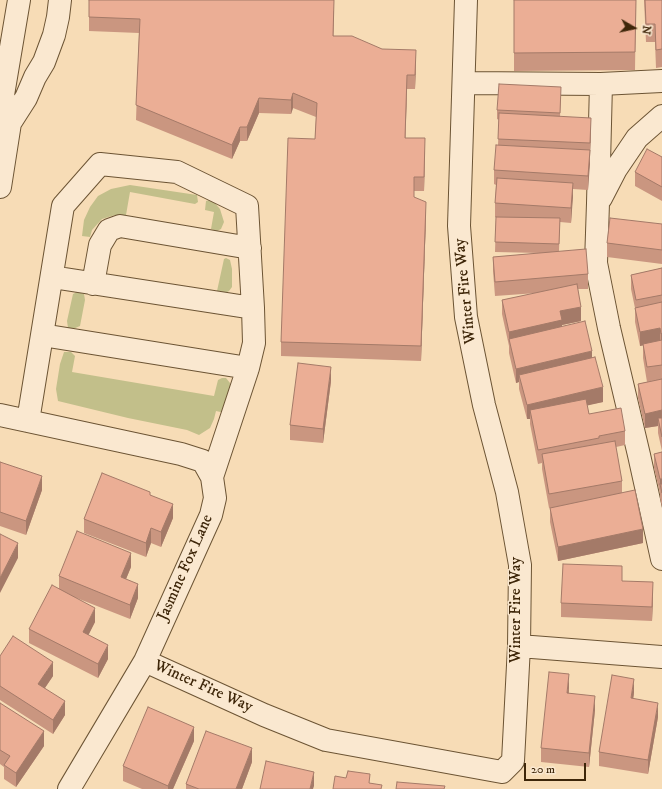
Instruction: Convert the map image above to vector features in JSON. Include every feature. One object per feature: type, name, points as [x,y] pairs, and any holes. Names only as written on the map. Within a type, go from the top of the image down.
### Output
[{"type":"street","points":[[0,187],[5,122],[3,95],[19,0]]},
{"type":"street","points":[[9,55],[28,22],[31,0]]},
{"type":"street","points":[[5,122],[26,98],[34,78],[44,62],[54,36],[60,0]]},
{"type":"street","name":"Winter Fire Way","points":[[145,661],[264,715],[326,740],[502,772],[513,761],[519,646],[520,565],[506,492],[484,405],[466,317],[459,226],[466,0]]},
{"type":"street","points":[[464,83],[601,84],[662,81]]},
{"type":"street","points":[[601,84],[596,262],[609,328],[662,559]]},
{"type":"street","points":[[598,203],[616,169],[638,138],[662,116]]},
{"type":"street","points":[[28,421],[63,206],[100,164],[178,172],[247,206],[254,343],[248,368],[212,477]]},
{"type":"street","points":[[93,284],[100,245],[109,230],[120,226],[250,248]]},
{"type":"street","points":[[52,277],[253,308]]},
{"type":"street","points":[[42,335],[248,368]]},
{"type":"street","name":"Jasmine Fox Lane","points":[[0,415],[181,454],[203,461],[212,477],[215,498],[211,515],[145,661],[71,788]]},
{"type":"street","points":[[519,646],[662,657]]},
{"type":"shaded area","points":[[130,185],[197,195],[198,202],[195,204],[130,192],[126,215],[115,215],[102,219],[92,230],[90,237],[82,236],[84,220],[90,207],[98,196],[111,189]]},
{"type":"shaded area","points":[[210,200],[220,209],[224,222],[221,229],[217,231],[211,229],[214,212],[205,210],[206,201]]},
{"type":"shaded area","points":[[226,258],[230,260],[232,269],[232,287],[229,291],[221,293],[217,291],[224,259]]},
{"type":"shaded area","points":[[77,292],[84,294],[85,300],[80,326],[73,329],[68,328],[67,321],[73,294]]},
{"type":"shaded area","points":[[64,352],[71,352],[75,356],[72,372],[214,396],[218,380],[226,378],[230,383],[231,390],[225,413],[216,411],[210,428],[199,435],[187,430],[128,418],[58,401],[56,389],[60,364]]},
{"type":"building","points":[[89,0],[334,0],[333,36],[352,36],[382,49],[416,50],[415,75],[407,75],[405,138],[425,138],[424,177],[414,177],[414,197],[426,202],[421,346],[281,342],[288,138],[315,139],[317,103],[293,93],[291,100],[259,98],[247,127],[240,127],[232,145],[136,105],[140,19],[89,17]]},
{"type":"building","points":[[514,0],[636,0],[635,52],[514,53]]},
{"type":"building","points":[[645,0],[662,0],[662,49],[656,50],[655,24],[646,24]]},
{"type":"building","points":[[499,84],[561,87],[560,113],[497,110]]},
{"type":"building","points":[[499,113],[591,118],[590,143],[498,139]]},
{"type":"building","points":[[496,145],[590,150],[588,176],[494,170]]},
{"type":"building","points":[[647,149],[662,157],[662,187],[635,172]]},
{"type":"building","points":[[497,178],[573,183],[571,208],[495,203]]},
{"type":"building","points":[[496,217],[560,218],[559,244],[495,242]]},
{"type":"building","points":[[610,218],[662,224],[662,250],[607,243]]},
{"type":"building","points":[[586,249],[588,274],[495,282],[493,257]]},
{"type":"building","points":[[662,268],[662,295],[636,300],[631,275]]},
{"type":"building","points":[[577,284],[581,307],[560,311],[562,320],[509,332],[502,300]]},
{"type":"building","points":[[662,302],[662,333],[661,334],[660,328],[640,332],[635,308]]},
{"type":"building","points":[[585,321],[592,351],[516,369],[509,339]]},
{"type":"building","points":[[662,340],[662,365],[647,367],[643,344]]},
{"type":"building","points":[[595,357],[603,387],[527,405],[519,375]]},
{"type":"building","points":[[298,363],[331,367],[323,429],[290,425]]},
{"type":"building","points":[[662,379],[662,410],[645,414],[638,384]]},
{"type":"building","points":[[586,399],[589,414],[621,408],[625,431],[599,436],[599,438],[538,450],[530,410]]},
{"type":"building","points":[[658,418],[662,418],[662,437]]},
{"type":"building","points":[[615,441],[622,481],[549,494],[542,454]]},
{"type":"building","points":[[662,452],[662,479],[660,479],[654,454]]},
{"type":"building","points":[[0,462],[42,476],[26,521],[0,512]]},
{"type":"building","points":[[102,473],[150,492],[150,495],[173,504],[161,532],[151,528],[146,543],[84,519]]},
{"type":"building","points":[[635,490],[643,529],[558,547],[550,508]]},
{"type":"building","points":[[77,531],[131,553],[121,577],[138,584],[130,605],[59,576]]},
{"type":"building","points":[[0,534],[18,543],[0,578]]},
{"type":"building","points":[[563,564],[622,566],[622,581],[653,582],[652,607],[561,603]]},
{"type":"building","points":[[52,585],[95,608],[83,632],[108,645],[98,664],[29,629]]},
{"type":"building","points":[[13,636],[53,662],[38,684],[65,701],[53,720],[0,686],[0,656]]},
{"type":"building","points":[[549,672],[569,674],[567,693],[595,696],[589,753],[541,748]]},
{"type":"building","points":[[612,675],[634,679],[631,698],[658,703],[648,760],[599,752]]},
{"type":"building","points":[[0,703],[44,731],[16,773],[4,765],[10,756],[0,750]]},
{"type":"building","points":[[148,707],[194,727],[168,786],[123,766]]},
{"type":"building","points":[[206,731],[252,748],[236,789],[199,789],[186,784]]},
{"type":"building","points":[[266,761],[314,772],[310,789],[260,789]]},
{"type":"building","points":[[348,771],[370,774],[369,783],[382,785],[381,789],[333,789],[335,776],[346,778]]},
{"type":"building","points":[[397,782],[445,786],[444,789],[396,789]]}]
